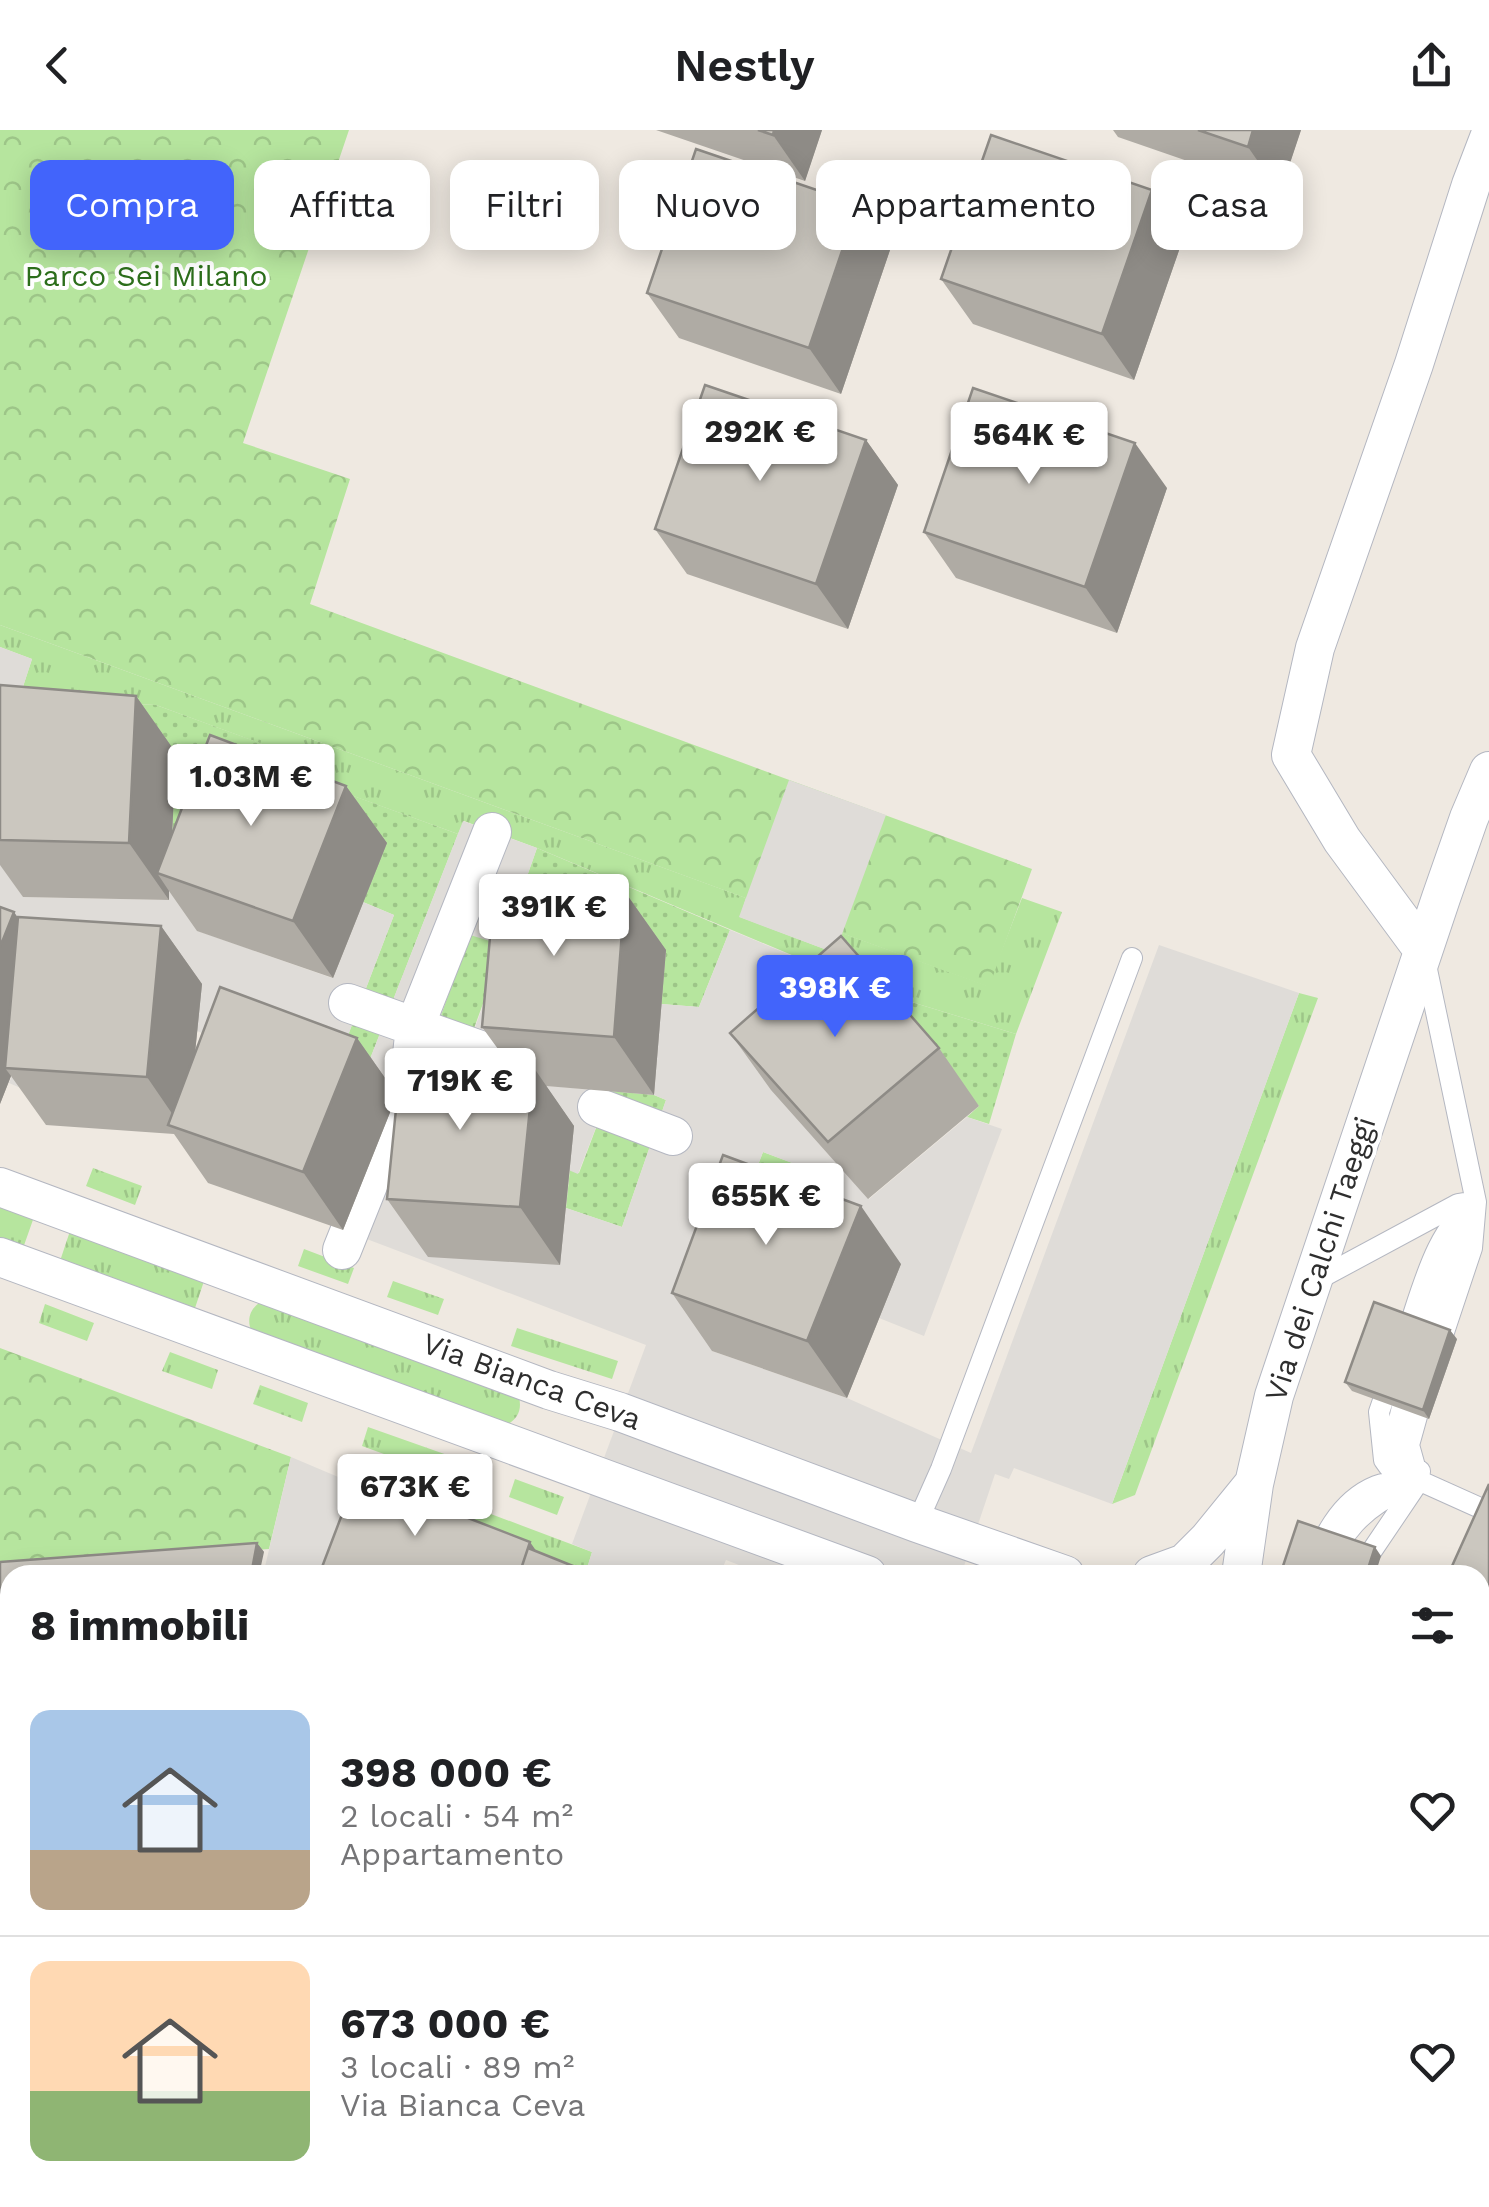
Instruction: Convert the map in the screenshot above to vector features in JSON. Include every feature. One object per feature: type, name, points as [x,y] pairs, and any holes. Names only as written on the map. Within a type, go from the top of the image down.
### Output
[{"type":"street","points":[[1423,950],[1342,840],[1291,756],[1315,648],[1489,138]]},
{"type":"street","name":"Via dei Calchi Taeggi","points":[[1242,1565],[1254,1484],[1274,1396],[1468,818],[1489,771]]},
{"type":"street","points":[[342,1250],[409,1083],[413,1026],[492,832]]},
{"type":"street","points":[[600,1108],[665,1133]]},
{"type":"street","name":"Via Bianca Ceva","points":[[0,1187],[1036,1565]]},
{"type":"street","points":[[0,1257],[840,1565]]},
{"type":"street","points":[[218,1336],[240,1275]]},
{"type":"street","points":[[526,1450],[549,1390]]},
{"type":"street","points":[[1179,1565],[1208,1540],[1254,1484]]},
{"type":"lane","points":[[1365,1565],[1419,1481],[1409,1445],[1416,1412],[1436,1373],[1472,1248],[1476,1202],[1423,950]]},
{"type":"lane","points":[[917,1523],[1132,958]]},
{"type":"lane","points":[[1310,1284],[1458,1204],[1476,1202]]},
{"type":"lane","points":[[1476,1202],[1398,1418],[1397,1445],[1402,1461],[1419,1481],[1489,1512]]},
{"type":"lane","points":[[1313,1565],[1320,1544],[1340,1512],[1377,1485],[1419,1481]]},
{"type":"lane","points":[[1328,1565],[1334,1548],[1354,1523],[1383,1499],[1419,1481]]},
{"type":"lane","points":[[1344,1565],[1364,1530],[1419,1481]]},
{"type":"green space","name":"Parco Sei Milano","points":[[0,130],[349,130],[339,160],[254,160],[254,250],[308,250],[243,443],[350,479],[310,604],[1032,869],[989,987],[0,625]]},
{"type":"green space","points":[[0,625],[746,898],[740,917],[835,953],[842,933],[988,986],[1022,898],[1062,912],[1016,1034],[882,993],[464,821],[458,834],[276,768],[284,752],[156,705],[19,699],[32,659],[0,647]]},
{"type":"green space","points":[[0,698],[156,705],[285,752],[277,768],[458,834],[361,1082],[334,1072],[394,915],[363,902],[386,844],[172,835],[176,753]]},
{"type":"green space","points":[[537,848],[730,930],[699,1007],[661,1004],[666,950],[494,973],[442,1117],[393,1149],[470,934],[503,944]]},
{"type":"green space","points":[[882,993],[1016,1034],[989,1124],[967,1117],[979,1106]]},
{"type":"green space","points":[[1299,993],[1318,998],[1135,1495],[1112,1504]]},
{"type":"green space","points":[[610,1091],[654,1095],[666,1100],[622,1227],[566,1208],[570,1169],[579,1173]]},
{"type":"green space","points":[[763,1152],[835,1179],[815,1231],[729,1241]]},
{"type":"green space","points":[[93,1168],[142,1186],[135,1205],[86,1186]]},
{"type":"green space","points":[[0,1204],[34,1217],[22,1251],[0,1243]]},
{"type":"green space","points":[[70,1231],[205,1278],[193,1314],[59,1264]]},
{"type":"green space","points":[[304,1249],[354,1268],[348,1284],[298,1266]]},
{"type":"green space","points":[[393,1281],[444,1299],[438,1315],[387,1297]]},
{"type":"green space","points":[[264,1300],[519,1397],[518,1413],[507,1425],[251,1330],[251,1312]]},
{"type":"green space","points":[[45,1304],[94,1323],[87,1341],[39,1323]]},
{"type":"green space","points":[[517,1328],[618,1361],[612,1379],[511,1346]]},
{"type":"green space","points":[[0,1348],[291,1457],[269,1549],[0,1565]]},
{"type":"green space","points":[[170,1352],[218,1370],[212,1389],[162,1371]]},
{"type":"green space","points":[[260,1385],[308,1403],[302,1422],[253,1404]]},
{"type":"green space","points":[[368,1427],[484,1468],[477,1488],[362,1446]]},
{"type":"green space","points":[[345,1459],[592,1552],[588,1565],[555,1565],[342,1478]]},
{"type":"green space","points":[[515,1479],[564,1497],[557,1515],[509,1497]]},
{"type":"shaded area","points":[[0,647],[32,659],[19,699],[0,698]]},
{"type":"shaded area","points":[[789,780],[886,815],[835,953],[739,917]]},
{"type":"shaded area","points":[[463,821],[537,848],[503,945],[470,935],[393,1148],[559,1264],[566,1208],[622,1227],[666,1100],[654,1095],[661,1004],[699,1007],[730,930],[882,993],[869,1199],[967,1117],[1002,1129],[924,1336],[879,1318],[815,1231],[835,1179],[763,1152],[729,1241],[712,1351],[847,1398],[971,1453],[1159,945],[1299,993],[1112,1504],[1014,1468],[1009,1479],[995,1474],[964,1565],[739,1565],[726,1560],[724,1565],[588,1565],[592,1552],[572,1544],[646,1345],[343,1230],[361,1082]]},
{"type":"shaded area","points":[[172,835],[198,931],[332,978],[363,902],[394,915],[334,1072],[226,1043],[197,1031],[48,1100],[9,1083],[54,970],[0,950],[0,836],[23,897],[168,900]]},
{"type":"shaded area","points":[[495,973],[523,1084],[610,1091],[578,1174],[442,1117]]},
{"type":"shaded area","points":[[291,1457],[376,1493],[347,1565],[265,1565]]},
{"type":"building","points":[[1198,130],[1253,130],[1248,147]]},
{"type":"building","points":[[991,135],[1064,160],[982,160]]},
{"type":"building","points":[[696,149],[728,160],[692,160]]},
{"type":"building","points":[[796,183],[816,190],[816,250],[842,250],[809,348],[647,293],[662,250],[796,250]]},
{"type":"building","points":[[1131,183],[1151,190],[1151,193],[1102,334],[941,279],[951,250],[1131,250]]},
{"type":"building","points":[[705,385],[866,440],[816,584],[655,529]]},
{"type":"building","points":[[973,388],[1135,443],[1085,587],[924,532]]},
{"type":"building","points":[[0,685],[136,696],[129,843],[0,840]]},
{"type":"building","points":[[210,735],[346,786],[293,921],[157,873]]},
{"type":"building","points":[[495,881],[625,892],[614,1037],[482,1027]]},
{"type":"building","points":[[0,907],[14,912],[0,947]]},
{"type":"building","points":[[18,917],[161,926],[147,1077],[5,1068]]},
{"type":"building","points":[[841,936],[939,1048],[828,1142],[730,1033]]},
{"type":"building","points":[[220,987],[357,1038],[303,1172],[168,1125]]},
{"type":"building","points":[[401,1059],[534,1068],[520,1207],[387,1199]]},
{"type":"building","points":[[723,1155],[861,1206],[807,1341],[672,1293]]},
{"type":"building","points":[[1374,1302],[1450,1330],[1423,1410],[1345,1382]]},
{"type":"building","points":[[357,1475],[530,1542],[522,1565],[323,1565]]},
{"type":"building","points":[[1489,1484],[1489,1565],[1453,1565]]},
{"type":"building","points":[[1298,1521],[1375,1547],[1369,1565],[1283,1565]]},
{"type":"building","points":[[257,1543],[253,1565],[0,1562]]},
{"type":"building","points":[[528,1548],[570,1565],[522,1565]]}]
